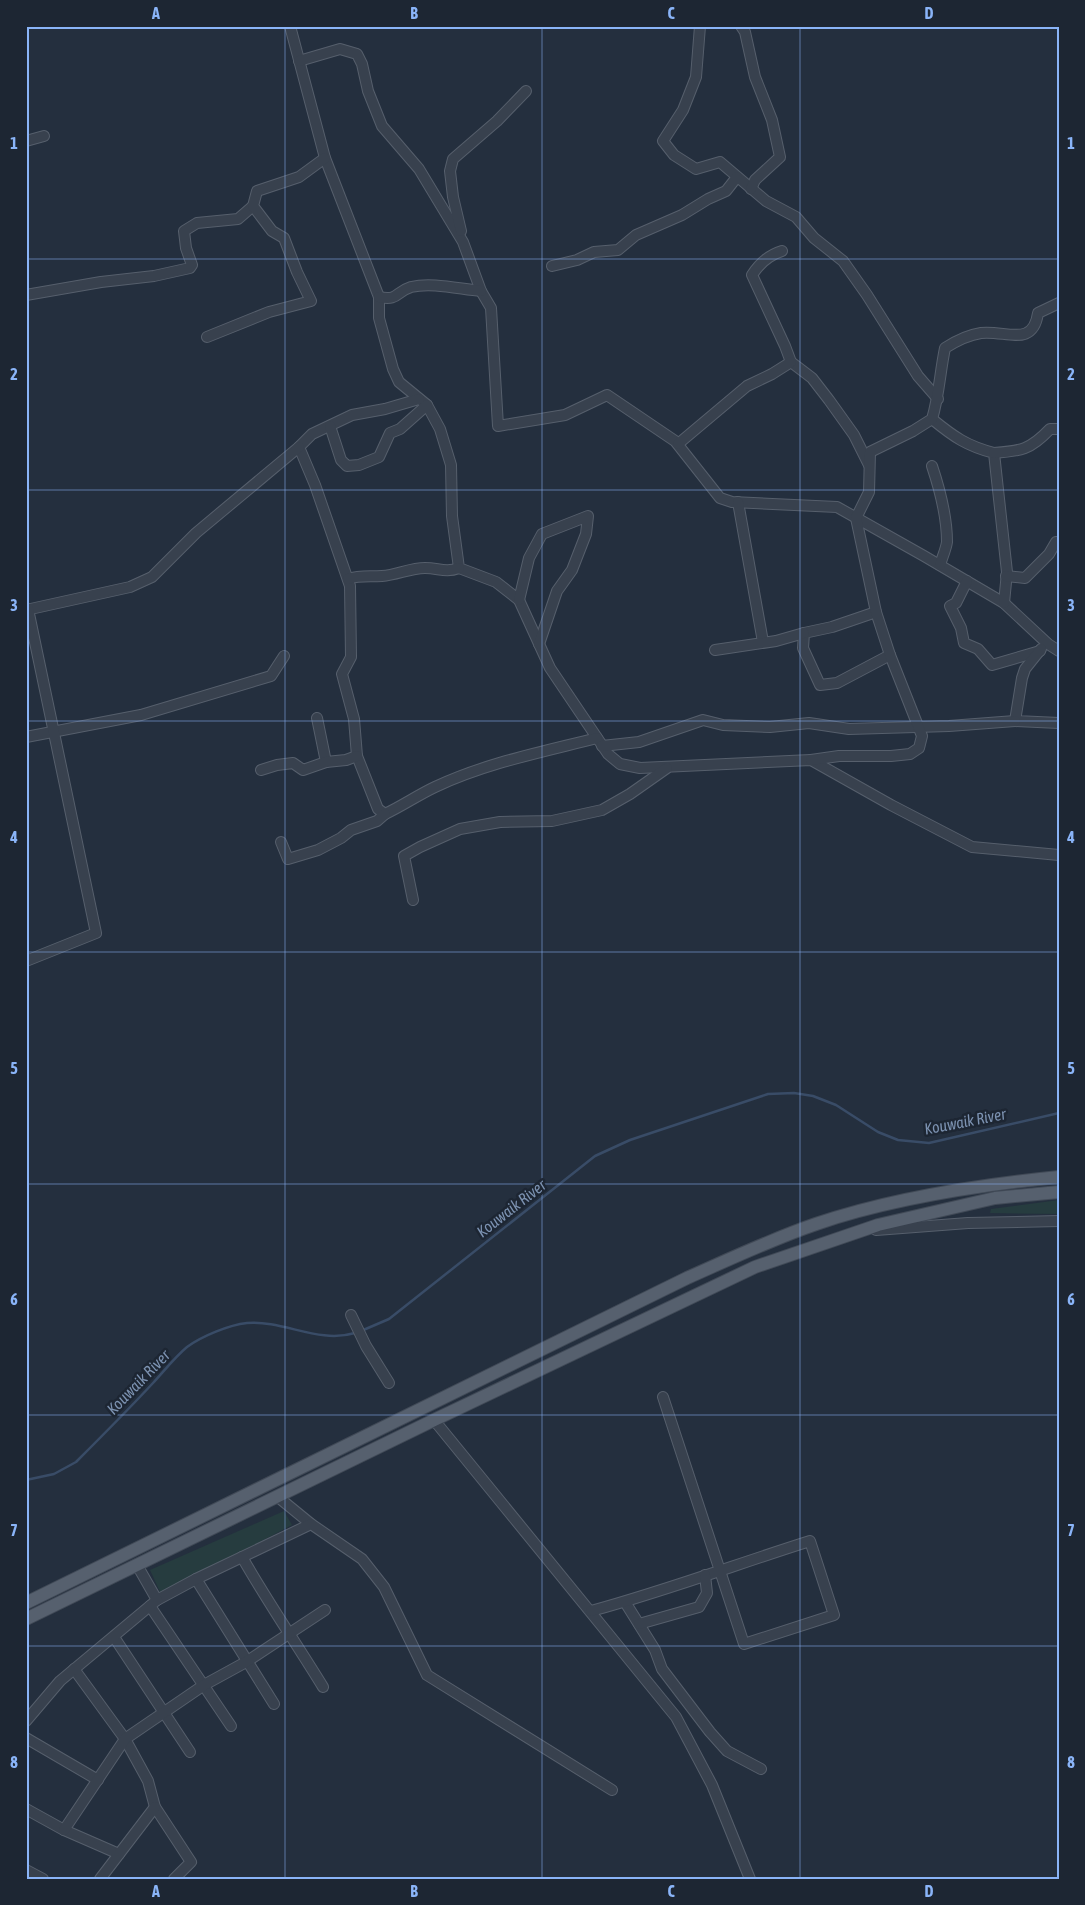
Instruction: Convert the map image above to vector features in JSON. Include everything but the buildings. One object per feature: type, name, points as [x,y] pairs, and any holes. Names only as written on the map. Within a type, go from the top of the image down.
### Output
[{"type":"main road","points":[[26,1603],[687,1278],[755,1248],[817,1224],[884,1205],[958,1190],[1057,1175]]},
{"type":"main road","points":[[26,1619],[434,1420],[755,1267],[878,1225],[995,1198],[1059,1192]]},
{"type":"main road","points":[[169,1533],[176,1546]]},
{"type":"street","points":[[290,26],[325,158],[379,297],[379,318],[393,369],[399,382],[423,402],[440,429],[451,465],[452,516],[459,568]]},
{"type":"street","points":[[700,26],[696,77],[683,110],[663,141],[674,155],[696,168],[720,162],[766,201],[796,217],[814,238],[843,261],[867,295],[918,376],[938,399]]},
{"type":"street","points":[[740,26],[745,32],[755,77],[772,120],[780,157],[755,180],[751,189]]},
{"type":"street","points":[[299,61],[340,50],[357,54],[362,64],[368,91],[382,126],[419,169],[463,242]]},
{"type":"street","points":[[526,91],[497,120],[453,158],[450,171],[453,197],[463,242],[481,292],[490,308],[498,426],[566,415],[607,395],[675,440],[720,498],[738,502],[836,507],[1004,603],[1043,647]]},
{"type":"street","points":[[26,141],[44,136]]},
{"type":"street","points":[[26,295],[101,282],[154,276],[190,268],[192,265],[186,248],[184,231],[197,224],[238,219],[253,206],[257,192],[299,177],[325,158]]},
{"type":"street","points":[[552,266],[577,260],[594,252],[618,250],[636,235],[682,216],[708,199],[726,191],[737,177]]},
{"type":"street","points":[[207,337],[269,312],[311,301],[284,238],[272,231],[253,206]]},
{"type":"street","points":[[782,251],[775,253],[758,266],[752,275],[791,362],[812,378],[829,400],[854,436],[870,466]]},
{"type":"street","points":[[379,297],[390,299],[411,288],[434,286],[481,292]]},
{"type":"street","points":[[348,579],[361,575],[383,576],[414,569],[427,568],[450,572],[459,568],[496,582],[519,600],[550,668],[608,754],[620,764],[640,768],[811,760],[839,756],[910,754],[919,748],[922,736],[920,727],[890,654],[876,612],[856,518],[868,492],[870,452],[913,431],[932,419],[938,399],[938,380],[945,348],[958,340],[981,333],[1023,334],[1030,332],[1036,324],[1038,313],[1059,303]]},
{"type":"street","points":[[678,444],[747,386],[791,362]]},
{"type":"street","points":[[26,961],[96,933],[27,610],[130,587],[152,577],[196,533],[312,434],[352,415],[423,402]]},
{"type":"street","points":[[330,426],[341,460],[347,466],[359,465],[379,457],[390,433],[400,429],[423,402]]},
{"type":"street","points":[[932,419],[955,438],[994,453],[1022,451],[1041,439],[1050,429],[1059,429]]},
{"type":"street","points":[[299,447],[315,485],[350,586],[351,657],[342,674],[354,719],[358,756],[378,809],[385,814]]},
{"type":"street","points":[[994,453],[1006,576],[1004,603]]},
{"type":"street","points":[[932,466],[944,509],[947,543],[940,565]]},
{"type":"street","points":[[738,502],[763,642]]},
{"type":"street","points":[[519,600],[529,558],[542,534],[588,516],[586,534],[572,570],[557,591],[539,644]]},
{"type":"street","points":[[1006,576],[1025,578],[1049,554],[1056,542],[1059,542]]},
{"type":"street","points":[[967,581],[956,603],[950,606],[960,628],[964,643],[978,649],[992,665],[1043,647],[1059,651]]},
{"type":"street","points":[[715,650],[776,641],[832,627],[876,612]]},
{"type":"street","points":[[804,633],[803,648],[820,685],[837,683],[890,654]]},
{"type":"street","points":[[1015,721],[1025,669],[1043,647]]},
{"type":"street","points":[[26,737],[141,714],[271,676],[284,656]]},
{"type":"street","points":[[317,718],[321,727],[326,762]]},
{"type":"street","points":[[282,842],[288,859],[318,850],[341,838],[351,830],[377,821],[385,814],[435,787],[492,766],[526,755],[600,742],[640,742],[703,720],[723,725],[770,727],[809,723],[849,729],[1015,721],[1059,723]]},
{"type":"street","points":[[261,770],[293,763],[302,770],[326,762],[346,760],[358,756]]},
{"type":"street","points":[[811,760],[891,805],[972,847],[1059,855]]},
{"type":"street","points":[[413,900],[404,856],[420,847],[460,829],[500,822],[552,821],[602,810],[630,794],[668,767]]},
{"type":"street","points":[[857,1232],[968,1223],[1059,1221]]},
{"type":"street","points":[[353,1318],[366,1346],[389,1383]]},
{"type":"street","points":[[591,1611],[624,1602],[720,1570],[810,1541],[834,1615],[744,1644],[720,1570],[663,1397]]},
{"type":"street","points":[[434,1420],[676,1717],[712,1785],[750,1879]]},
{"type":"street","points":[[278,1497],[311,1524],[362,1559],[384,1587],[427,1674],[612,1790]]},
{"type":"street","points":[[26,1721],[60,1681],[154,1603],[196,1579],[311,1524]]},
{"type":"street","points":[[242,1556],[266,1599],[290,1633],[323,1687]]},
{"type":"street","points":[[137,1565],[154,1603],[204,1686],[231,1726]]},
{"type":"street","points":[[639,1624],[699,1607],[707,1593],[705,1575]]},
{"type":"street","points":[[196,1579],[246,1662],[274,1704]]},
{"type":"street","points":[[624,1602],[656,1650],[662,1669],[710,1732],[727,1751],[760,1770]]},
{"type":"street","points":[[64,1830],[125,1739],[204,1686],[246,1662],[325,1610]]},
{"type":"street","points":[[114,1637],[190,1752]]},
{"type":"street","points":[[74,1669],[125,1739],[148,1781],[154,1807],[191,1862],[177,1877]]},
{"type":"street","points":[[26,1738],[98,1780]]},
{"type":"street","points":[[100,1879],[154,1807]]},
{"type":"street","points":[[26,1809],[64,1830],[119,1854]]},
{"type":"street","points":[[26,1870],[43,1879]]},
{"type":"green space","points":[[1059,1200],[1059,1214],[990,1213],[991,1209]]},
{"type":"green space","points":[[284,1511],[292,1525],[161,1594],[150,1570]]},
{"type":"waterway","name":"Kouwaik River","points":[[361,1331],[389,1319],[595,1156],[630,1140],[768,1094],[794,1093],[813,1096],[836,1105],[878,1132],[898,1140],[929,1143],[1059,1113]]},
{"type":"waterway","name":"Kouwaik River","points":[[26,1480],[54,1474],[76,1462],[187,1347],[208,1335],[232,1326],[247,1323],[274,1325],[328,1336],[355,1333]]}]
